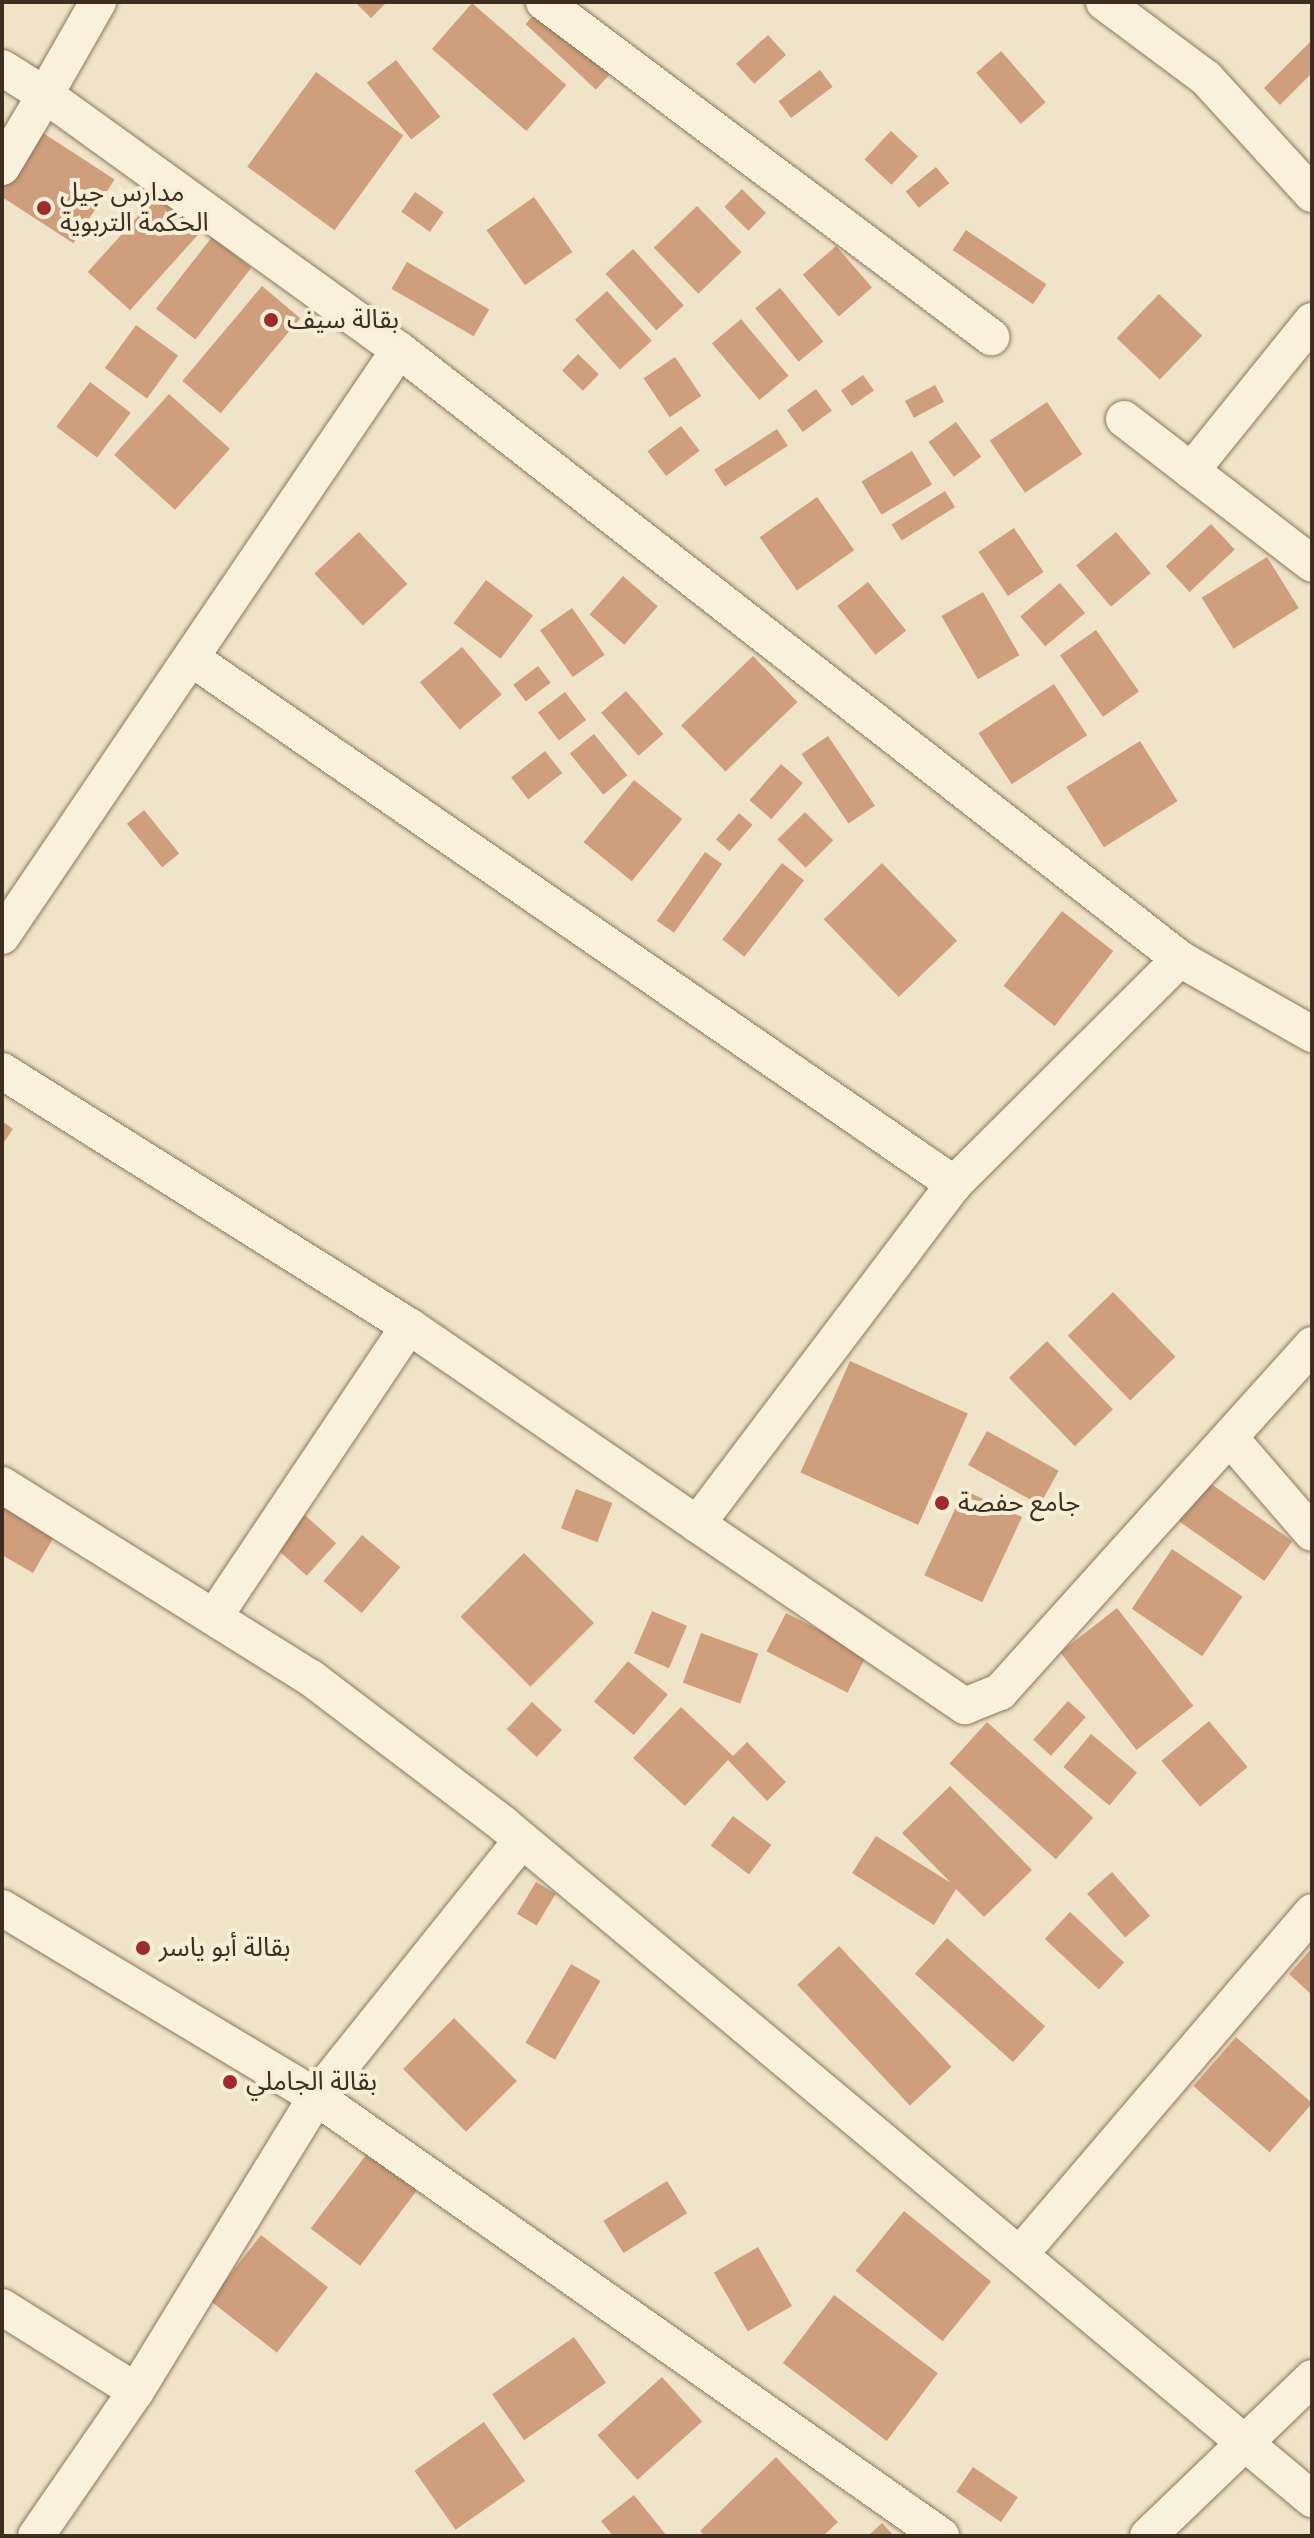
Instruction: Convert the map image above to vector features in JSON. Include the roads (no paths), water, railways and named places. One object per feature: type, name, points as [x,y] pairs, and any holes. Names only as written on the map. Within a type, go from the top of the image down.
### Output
[{"type":"street","points":[[2,167],[98,2]]},
{"type":"street","points":[[544,2],[991,337]]},
{"type":"street","points":[[1104,2],[1206,78],[1312,194]]},
{"type":"street","points":[[2,68],[45,95],[399,350],[1180,959],[1312,1034]]},
{"type":"street","points":[[1191,471],[1312,321]]},
{"type":"street","points":[[2,936],[399,350]]},
{"type":"street","points":[[1124,419],[1312,564]]},
{"type":"street","points":[[191,658],[954,1184]]},
{"type":"street","points":[[697,1524],[954,1184],[1180,959]]},
{"type":"street","points":[[2,1071],[409,1326],[965,1706],[1000,1692],[1312,1345]]},
{"type":"street","points":[[214,1617],[409,1326]]},
{"type":"street","points":[[1230,1438],[1312,1533]]},
{"type":"street","points":[[2,1485],[311,1678],[522,1840],[1022,2252],[1312,2499]]},
{"type":"street","points":[[36,2536],[136,2391],[316,2097],[522,1840]]},
{"type":"street","points":[[2,1908],[316,2097],[941,2536]]},
{"type":"street","points":[[1022,2252],[1312,1912]]},
{"type":"street","points":[[2,2307],[136,2391]]},
{"type":"street","points":[[1148,2536],[1312,2378]]},
{"type":"place","name":"مدارس جيل الحكمة التربوية","points":[[44,208]]},
{"type":"place","name":"بقالة سيف","points":[[271,320]]},
{"type":"place","name":"جامع حفصة","points":[[942,1503]]},
{"type":"place","name":"بقالة أبو ياسر","points":[[143,1948]]},
{"type":"place","name":"بقالة الجاملي","points":[[230,2082]]}]
